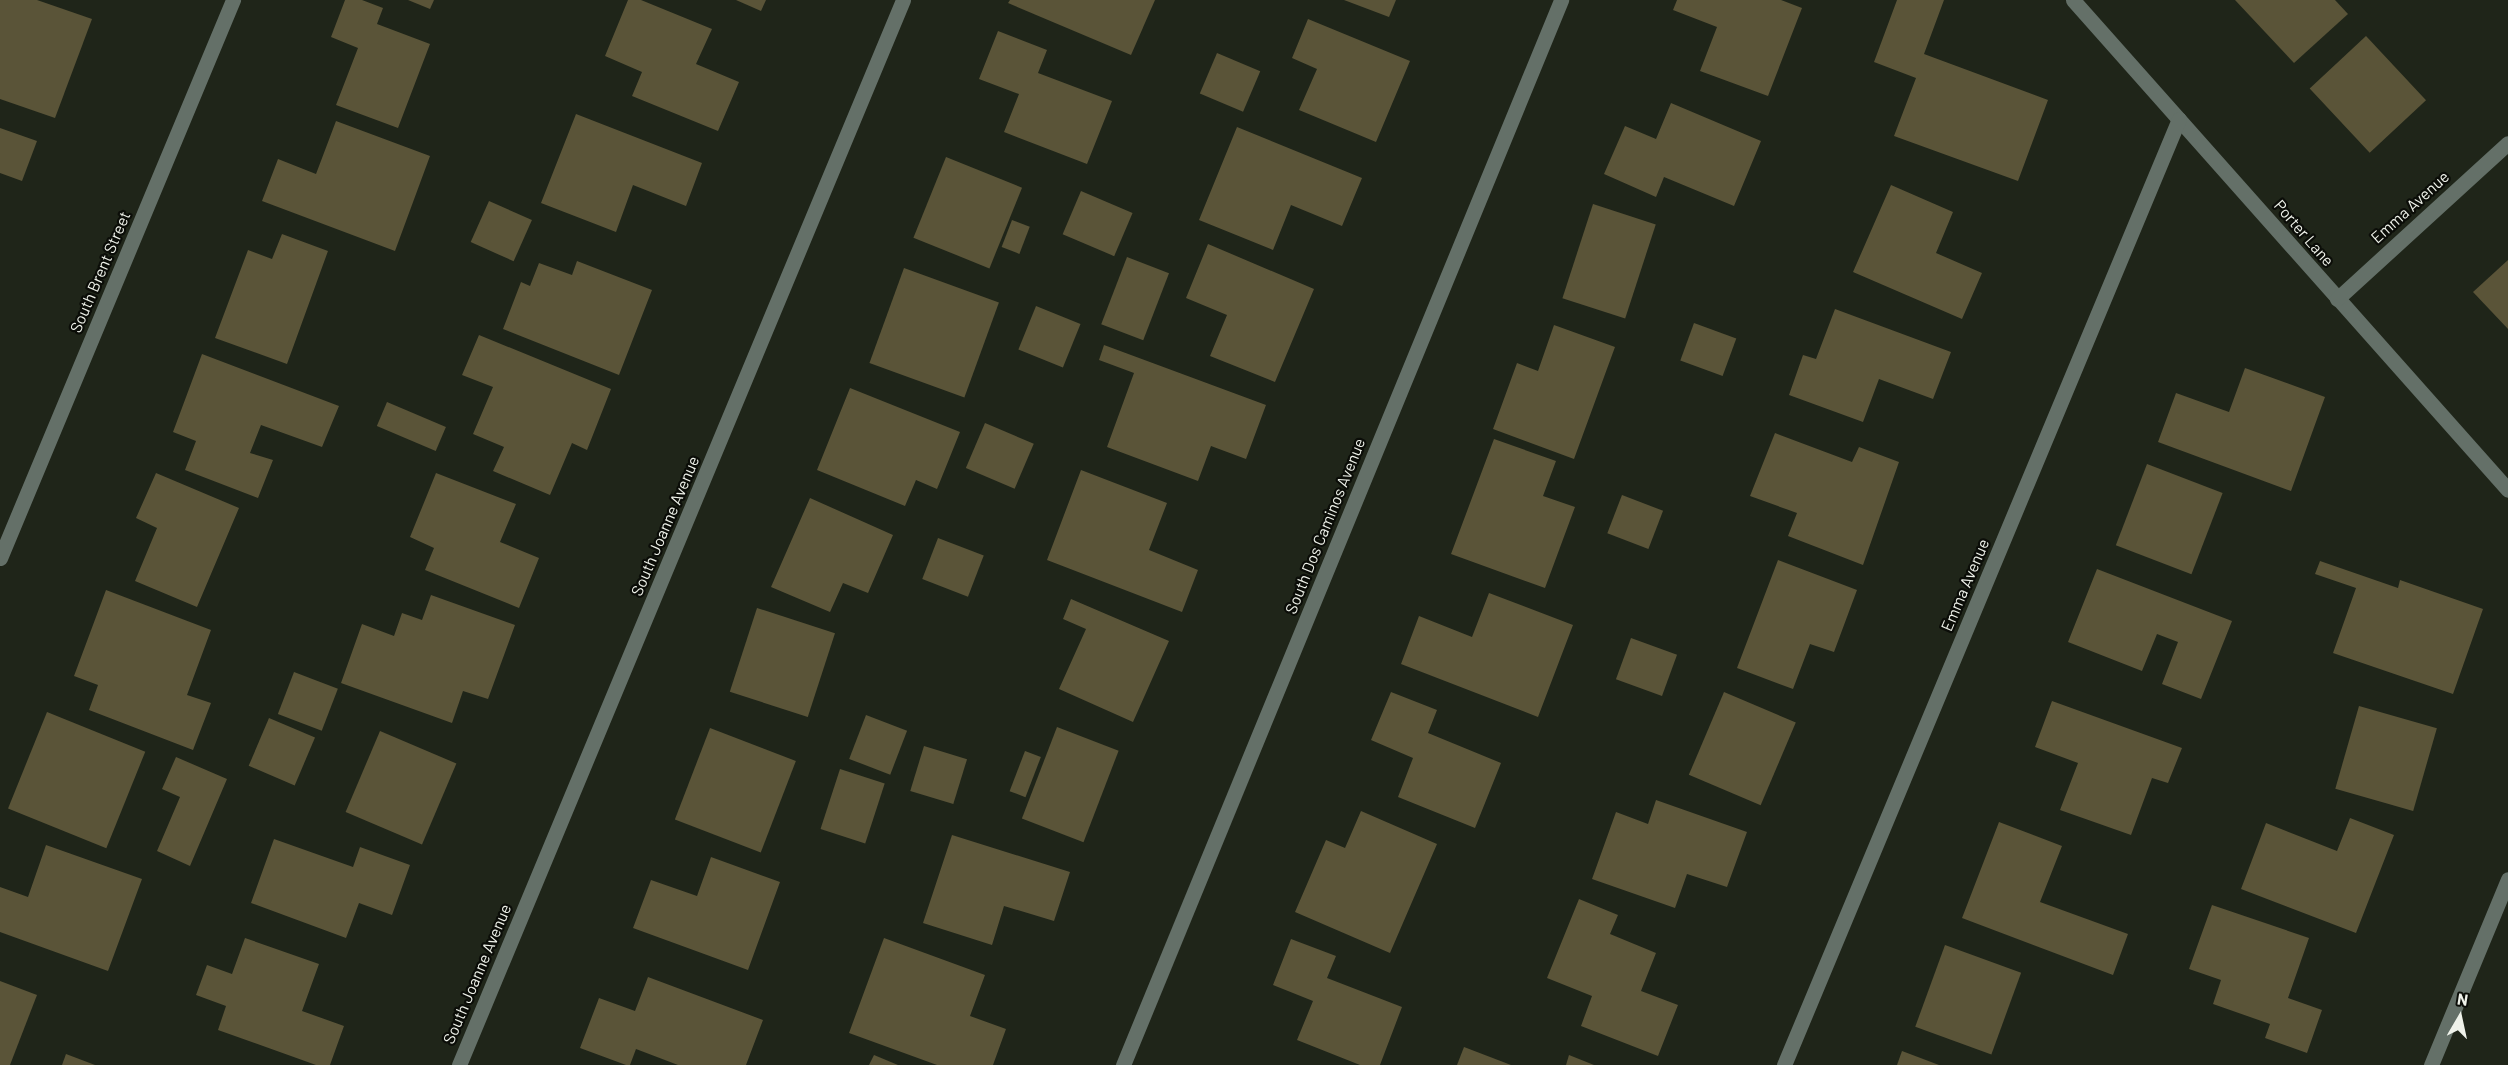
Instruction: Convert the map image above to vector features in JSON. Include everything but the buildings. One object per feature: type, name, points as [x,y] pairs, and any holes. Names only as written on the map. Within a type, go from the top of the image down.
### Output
[{"type":"street","name":"South Brent Street","points":[[0,558],[233,0]]},
{"type":"street","name":"South Joanne Avenue","points":[[459,1065],[903,0]]},
{"type":"street","name":"South Dos Caminos Avenue","points":[[1123,1065],[1561,0]]},
{"type":"street","name":"Porter Lane","points":[[2073,0],[2508,490]]},
{"type":"street","name":"Emma Avenue","points":[[1784,1065],[2179,119]]},
{"type":"street","name":"Emma Avenue","points":[[2337,299],[2508,143]]},
{"type":"street","points":[[2431,1065],[2508,879]]}]
